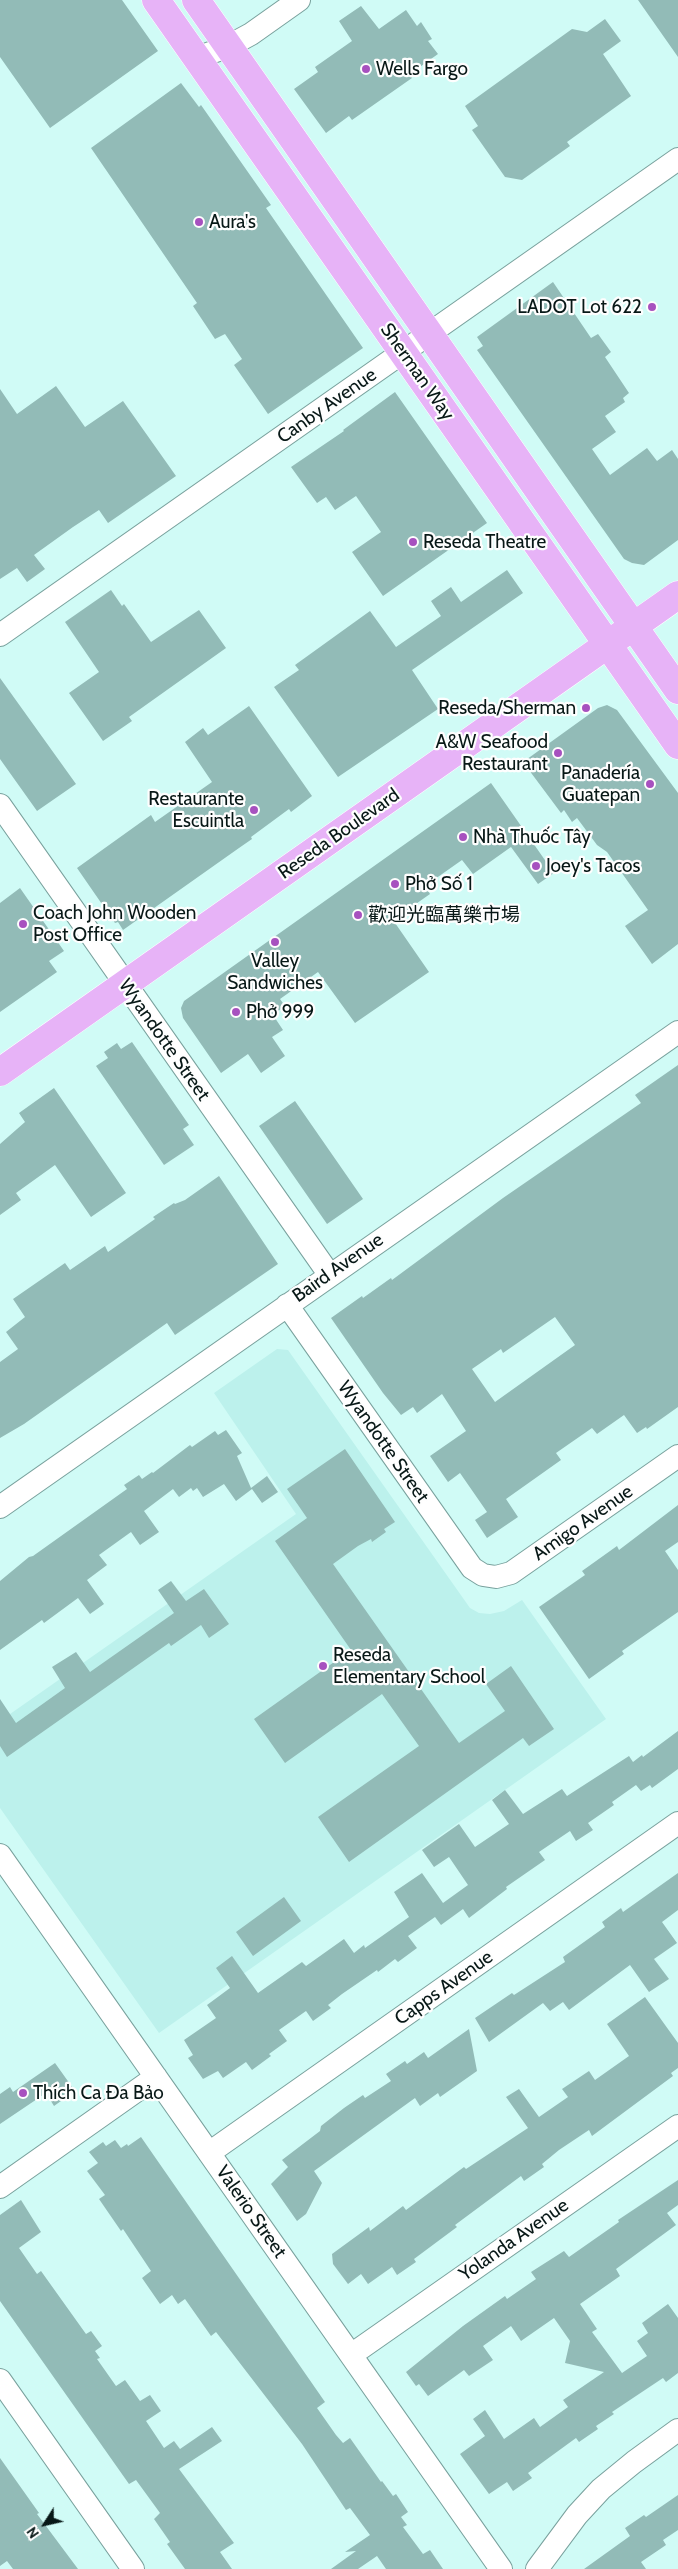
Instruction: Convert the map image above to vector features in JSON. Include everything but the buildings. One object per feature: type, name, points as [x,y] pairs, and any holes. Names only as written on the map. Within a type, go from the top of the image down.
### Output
[{"type":"main road","name":"Sherman Way","points":[[156,0],[678,744]]},
{"type":"main road","name":"Sherman Way","points":[[196,0],[428,335],[678,690]]},
{"type":"main road","name":"Reseda Boulevard","points":[[0,1072],[678,595]]},
{"type":"street","points":[[196,58],[227,47],[251,34],[299,0]]},
{"type":"street","name":"Canby Avenue","points":[[0,635],[678,159]]},
{"type":"street","name":"Wyandotte Street","points":[[0,805],[329,1274]]},
{"type":"street","name":"Baird Avenue","points":[[0,1507],[288,1305],[329,1274],[678,1032]]},
{"type":"street","name":"Wyandotte Street","points":[[288,1305],[472,1568],[483,1575]]},
{"type":"street","name":"Amigo Avenue","points":[[483,1575],[496,1577],[511,1574],[678,1456]]},
{"type":"street","name":"Capps Avenue","points":[[209,2152],[678,1823]]},
{"type":"street","name":"Valerio Street","points":[[0,1855],[501,2569]]},
{"type":"street","points":[[0,2187],[156,2077]]},
{"type":"street","name":"Yolanda Avenue","points":[[350,2355],[678,2126]]},
{"type":"street","points":[[0,2380],[133,2569]]},
{"type":"street","points":[[536,2569],[572,2521],[601,2489],[678,2430]]},
{"type":"shaded area","name":"Reseda Elementary School","points":[[277,1349],[288,1350],[470,1608],[479,1613],[490,1614],[504,1611],[522,1600],[606,1719],[159,2033],[0,1808],[0,1721],[296,1514],[214,1393]]},
{"type":"place","name":"Wells Fargo","points":[[366,69]]},
{"type":"place","name":"Aura's","points":[[199,222]]},
{"type":"place","name":"LADOT Lot 622","points":[[652,307]]},
{"type":"place","name":"Reseda Theatre","points":[[413,542]]},
{"type":"place","name":"Reseda/Sherman","points":[[586,708]]},
{"type":"place","name":"A&W Seafood Restaurant","points":[[558,753]]},
{"type":"place","name":"Panadería Guatepan","points":[[650,784]]},
{"type":"place","name":"Restaurante Escuintla","points":[[254,810]]},
{"type":"place","name":"Nhà Thuốc Tây","points":[[463,837]]},
{"type":"place","name":"Joey's Tacos","points":[[536,866]]},
{"type":"place","name":"Phở Số 1","points":[[395,884]]},
{"type":"place","name":"歡迎光臨萬樂市場","points":[[358,915]]},
{"type":"place","name":"Coach John Wooden Post Office","points":[[23,924]]},
{"type":"place","name":"Valley Sandwiches","points":[[275,942]]},
{"type":"place","name":"Phở 999","points":[[236,1012]]},
{"type":"place","name":"Reseda Elementary School","points":[[323,1666]]},
{"type":"place","name":"Thích Ca Đa Bảo","points":[[23,2093]]}]
